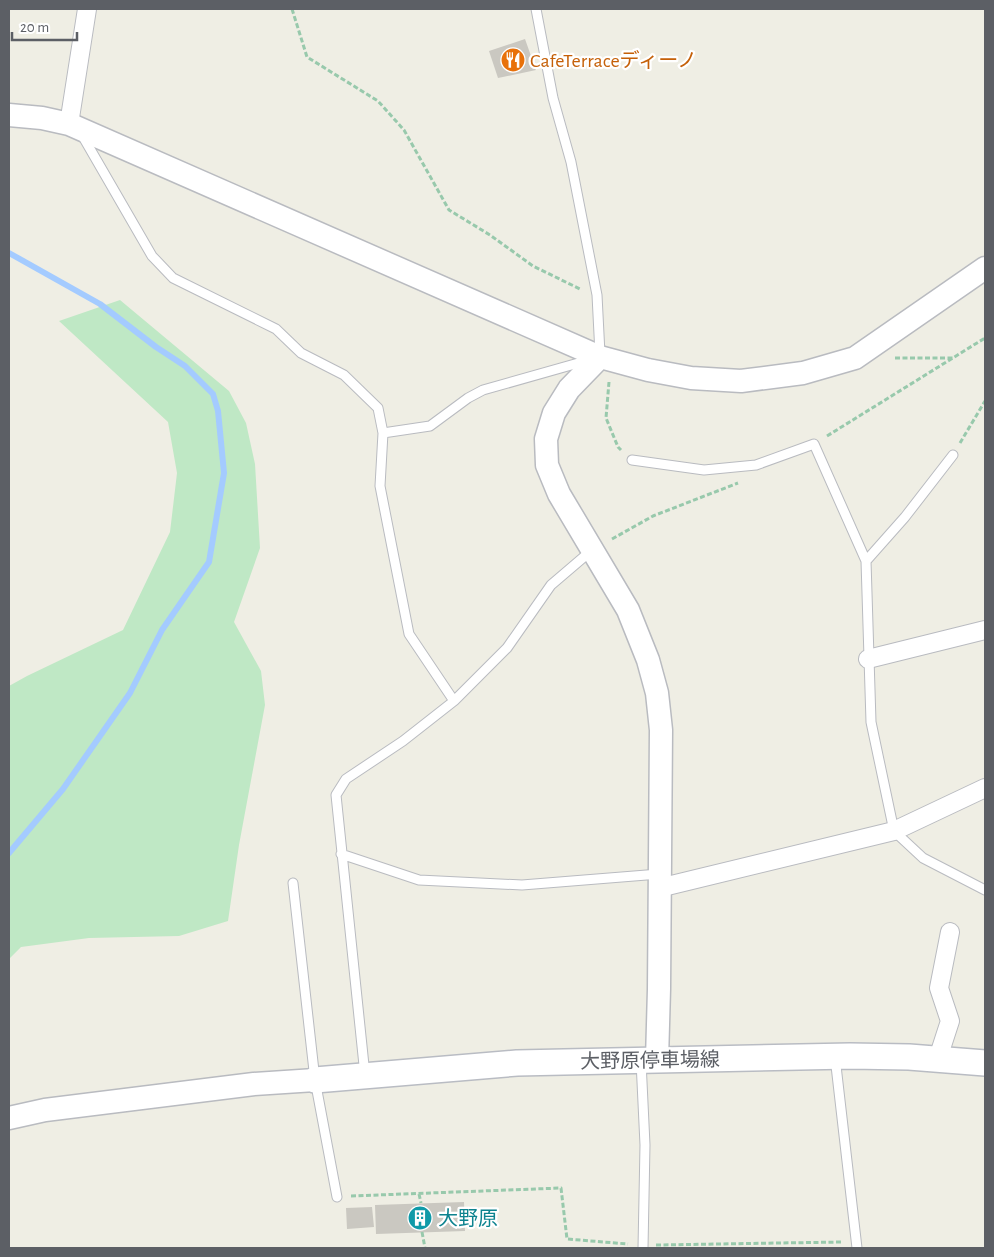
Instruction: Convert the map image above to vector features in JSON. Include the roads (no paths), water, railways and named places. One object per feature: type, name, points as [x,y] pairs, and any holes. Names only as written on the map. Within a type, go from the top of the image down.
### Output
[{"type":"main road","name":"大野原停車場線","points":[[315,1080],[518,1063],[909,1056],[985,1063]]},
{"type":"street","points":[[73,126],[87,9]]},
{"type":"street","points":[[9,115],[42,118],[73,126],[605,358],[648,370],[690,378],[741,381],[803,372],[855,358],[985,268]]},
{"type":"street","points":[[605,358],[569,389],[554,413],[546,439],[547,465],[559,494],[628,610],[648,660],[657,693],[661,730],[660,881],[649,1060]]},
{"type":"street","points":[[868,659],[985,630]]},
{"type":"street","points":[[660,881],[894,831],[985,788]]},
{"type":"street","points":[[938,1058],[950,1021],[940,988],[950,932]]},
{"type":"street","points":[[9,1118],[45,1110],[254,1084],[315,1080]]},
{"type":"lane","points":[[383,433],[430,426],[468,398],[483,390],[605,358],[597,295],[571,162],[553,98],[536,9]]},
{"type":"lane","points":[[73,126],[152,256],[173,278],[276,329],[300,353],[344,375],[378,408],[383,433],[380,486],[409,634],[454,701]]},
{"type":"lane","points":[[632,460],[704,470],[756,465],[814,444],[866,561],[870,722],[894,831],[923,858],[985,890]]},
{"type":"lane","points":[[866,561],[906,517],[953,455]]},
{"type":"lane","points":[[365,1075],[336,795],[346,779],[403,740],[454,701],[507,648],[552,585],[592,550]]},
{"type":"lane","points":[[341,854],[419,880],[522,885],[660,881]]},
{"type":"lane","points":[[294,883],[315,1080],[337,1197]]},
{"type":"lane","points":[[835,1057],[856,1245]]},
{"type":"lane","points":[[643,1247],[649,1060]]},
{"type":"waterway","points":[[9,253],[100,304],[156,347],[185,366],[213,394],[218,411],[224,473],[209,562],[162,630],[130,693],[63,789],[9,853]]},
{"type":"place","name":"CafeTerraceディーノ","points":[[513,60]]},
{"type":"place","name":"大野原","points":[[420,1218]]}]
